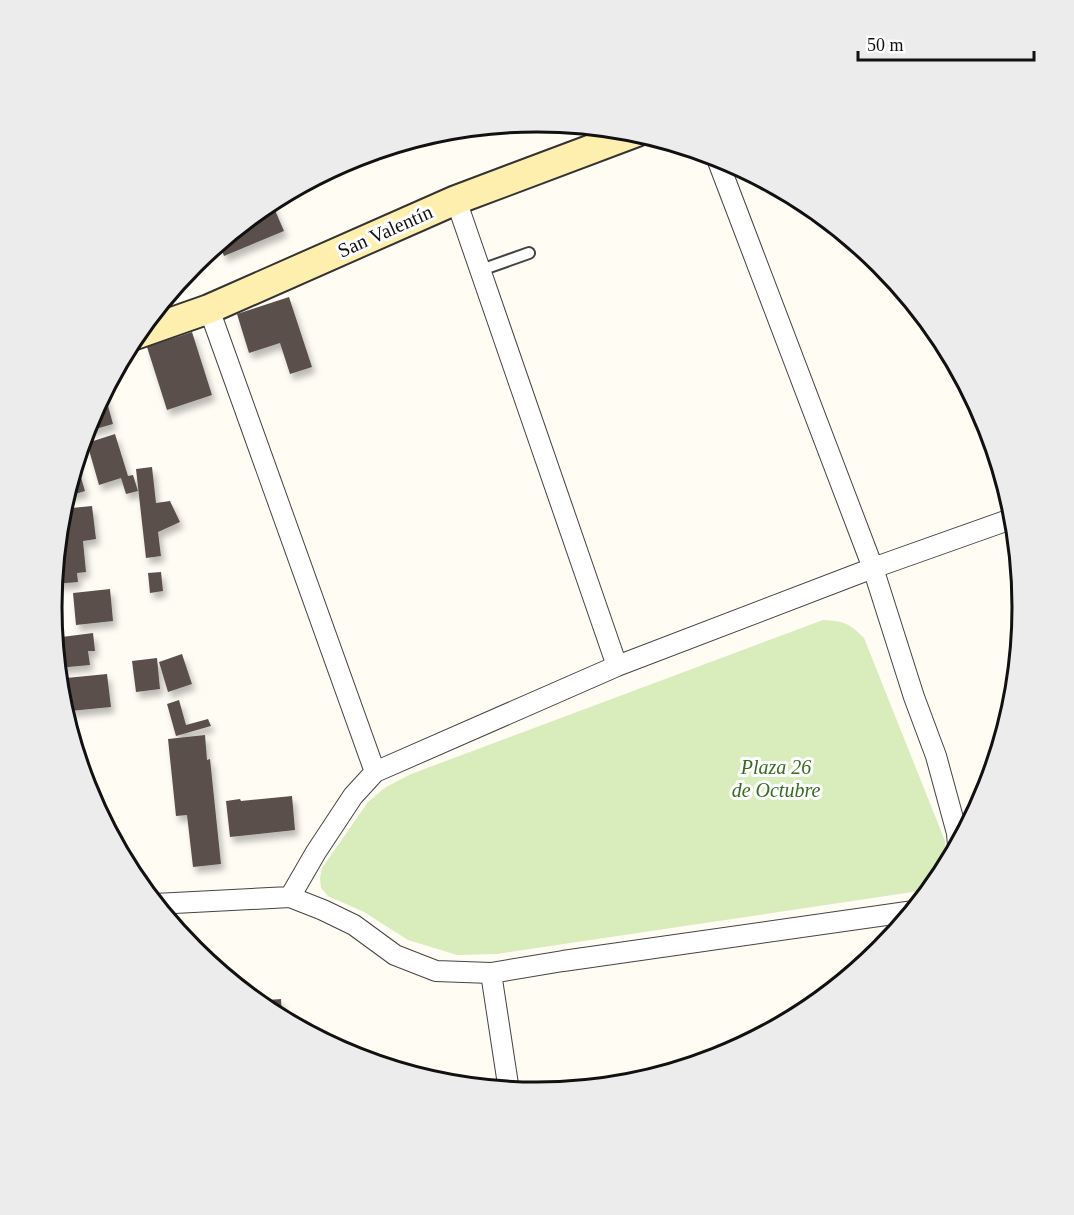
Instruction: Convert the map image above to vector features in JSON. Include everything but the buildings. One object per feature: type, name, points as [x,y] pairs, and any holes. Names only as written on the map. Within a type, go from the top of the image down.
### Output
[{"type":"main road","name":"San Valentín","points":[[154,326],[209,309],[456,200],[618,139]]},
{"type":"street","points":[[721,169],[873,568],[914,697],[936,756],[956,831]]},
{"type":"street","points":[[456,200],[617,666]]},
{"type":"street","points":[[209,309],[375,772]]},
{"type":"street","points":[[290,897],[353,796],[375,772],[617,666],[873,568],[1004,522]]},
{"type":"street","points":[[165,903],[290,897],[354,926],[395,955],[436,970],[491,973],[901,913]]},
{"type":"street","points":[[491,973],[508,1082]]},
{"type":"lane","points":[[480,270],[529,253]]},
{"type":"green space","name":"Plaza 26 de Octubre","points":[[823,620],[836,621],[846,624],[864,638],[945,841],[945,851],[918,891],[497,954],[457,955],[408,940],[364,912],[328,896],[321,888],[322,868],[368,802],[386,787],[411,774]]}]
